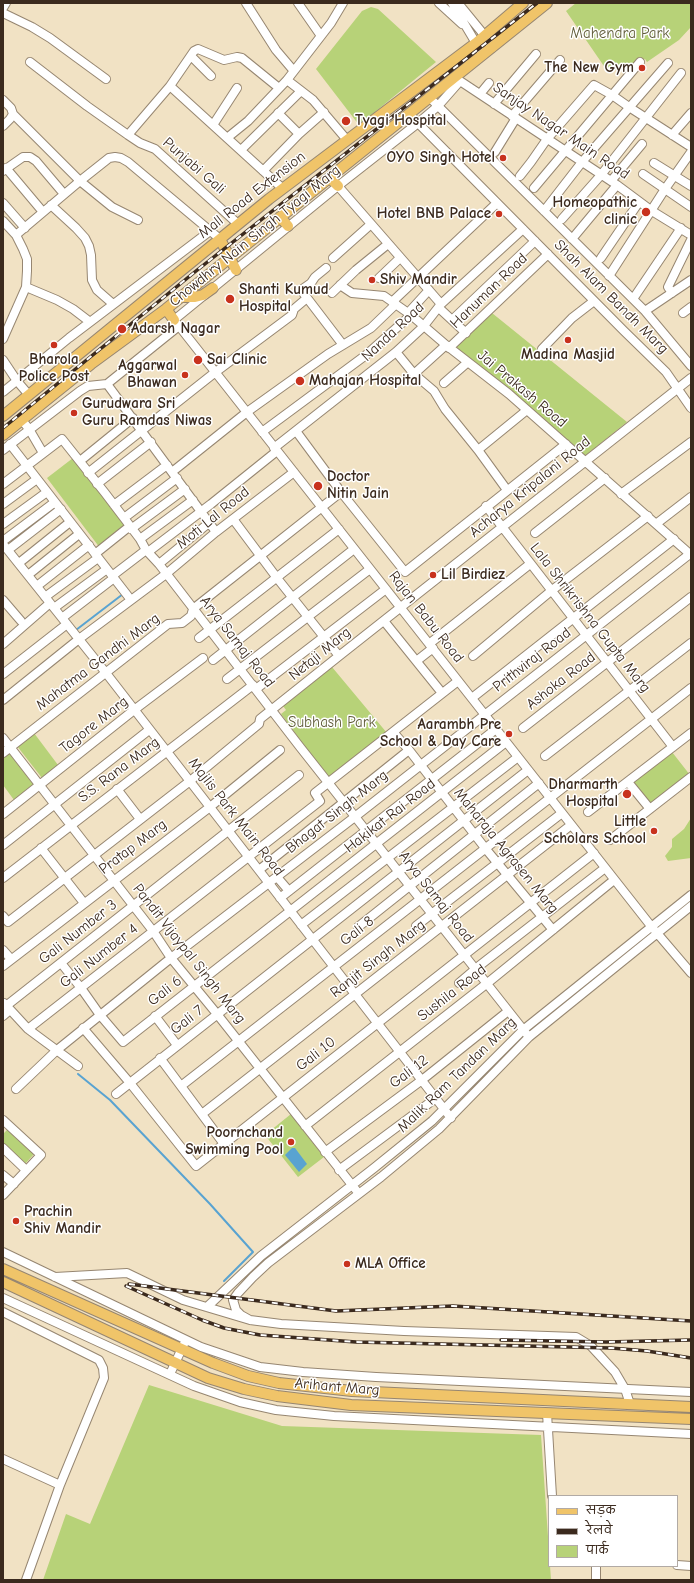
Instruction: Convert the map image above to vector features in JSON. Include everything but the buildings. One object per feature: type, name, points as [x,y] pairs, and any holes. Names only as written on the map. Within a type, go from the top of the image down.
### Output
[{"type":"main road","name":"Mall Road Extension","points":[[3,416],[282,188],[476,43],[523,3]]},
{"type":"main road","points":[[3,435],[92,364],[166,309],[429,98],[457,79],[483,55],[547,3]]},
{"type":"main road","points":[[344,142],[353,159]]},
{"type":"main road","points":[[330,178],[338,186]]},
{"type":"main road","points":[[280,217],[288,226]]},
{"type":"main road","points":[[220,239],[236,270]]},
{"type":"main road","points":[[181,297],[195,297],[203,295],[213,288]]},
{"type":"main road","points":[[166,309],[177,323]]},
{"type":"main road","name":"Arihant Marg","points":[[3,1269],[213,1363],[248,1376],[286,1383],[352,1391],[691,1407]]},
{"type":"main road","name":"Arihant Marg","points":[[3,1282],[208,1378],[244,1389],[278,1396],[351,1405],[691,1418]]},
{"type":"street","points":[[3,8],[6,3]]},
{"type":"street","points":[[246,3],[276,50],[294,70]]},
{"type":"street","points":[[298,3],[321,36]]},
{"type":"street","points":[[227,138],[248,121],[287,80],[331,23],[344,3]]},
{"type":"street","points":[[439,3],[469,30]]},
{"type":"street","points":[[452,3],[483,55]]},
{"type":"street","points":[[458,3],[485,36],[492,48]]},
{"type":"street","points":[[3,13],[32,27],[50,38],[106,79]]},
{"type":"street","points":[[128,135],[170,86],[194,51],[198,49],[224,60],[237,57],[242,58],[279,88]]},
{"type":"street","points":[[494,104],[536,54]]},
{"type":"street","points":[[191,56],[211,76]]},
{"type":"street","points":[[492,154],[514,117],[560,60]]},
{"type":"street","name":"Punjabi Gali","points":[[30,62],[87,106],[128,135],[140,143],[155,149],[238,224]]},
{"type":"street","points":[[534,188],[640,62]]},
{"type":"street","points":[[544,211],[582,162],[668,63]]},
{"type":"street","points":[[562,219],[601,175],[681,73]]},
{"type":"street","name":"Sanjay Nagar Main Road","points":[[457,79],[614,183],[652,211],[691,235]]},
{"type":"street","name":"Chowdhry Nain Singh Tyagi Marg","points":[[107,384],[177,323],[213,288],[338,186],[419,124],[438,106],[457,79]]},
{"type":"street","points":[[287,80],[313,100],[324,112],[344,142]]},
{"type":"street","points":[[480,94],[489,83]]},
{"type":"street","points":[[520,176],[547,139],[594,85],[612,95],[646,119],[691,147]]},
{"type":"street","points":[[170,86],[282,188]]},
{"type":"street","points":[[212,125],[237,88]]},
{"type":"street","points":[[241,150],[301,91]]},
{"type":"street","name":"Shah Alam Bandh Marg","points":[[429,98],[492,154],[544,211],[645,311],[691,366]]},
{"type":"street","points":[[3,100],[11,108],[13,114],[80,181],[112,207],[138,220]]},
{"type":"street","points":[[263,171],[299,134],[324,112]]},
{"type":"street","points":[[278,113],[299,134]]},
{"type":"street","points":[[672,135],[691,113]]},
{"type":"street","points":[[3,126],[13,114]]},
{"type":"street","name":"Shah Alam Bandh Marg","points":[[409,114],[496,204],[666,372],[691,408]]},
{"type":"street","points":[[572,239],[642,144]]},
{"type":"street","points":[[609,276],[674,175],[687,164],[691,152]]},
{"type":"street","points":[[43,212],[4,169],[22,156],[30,157],[36,161],[64,194]]},
{"type":"street","points":[[16,235],[80,181],[109,158],[115,156],[122,158],[220,239]]},
{"type":"street","points":[[654,163],[691,186]]},
{"type":"street","points":[[643,174],[691,207]]},
{"type":"street","points":[[338,186],[370,225],[430,290],[440,306],[452,320],[466,333]]},
{"type":"street","points":[[601,258],[639,202]]},
{"type":"street","points":[[3,203],[24,228]]},
{"type":"street","points":[[124,518],[247,412],[328,354],[371,328],[418,277],[496,204]]},
{"type":"street","points":[[51,205],[85,238],[91,255],[90,269],[92,280],[97,290],[113,304]]},
{"type":"street","points":[[3,222],[16,235],[27,259],[26,287],[3,339]]},
{"type":"street","points":[[333,258],[370,225]]},
{"type":"street","points":[[633,299],[681,228]]},
{"type":"street","name":"Nanda Road","points":[[3,674],[113,577],[201,511],[296,431],[396,352],[423,327],[440,306],[523,229]]},
{"type":"street","points":[[3,392],[113,304],[210,231]]},
{"type":"street","points":[[672,293],[668,287],[691,240]]},
{"type":"street","points":[[452,320],[535,241]]},
{"type":"street","points":[[332,293],[388,244]]},
{"type":"street","name":"Hanuman Road","points":[[414,374],[466,333],[548,254]]},
{"type":"street","points":[[379,278],[400,258]]},
{"type":"street","points":[[326,268],[315,277],[311,283],[301,290],[343,345]]},
{"type":"street","points":[[645,311],[691,280]]},
{"type":"street","name":"Jai Prakash Road","points":[[340,285],[352,293],[384,296],[410,314],[423,327],[501,387],[691,554]]},
{"type":"street","points":[[26,287],[57,300],[90,322]]},
{"type":"street","points":[[262,432],[366,355],[410,314],[430,290]]},
{"type":"street","points":[[88,473],[216,372],[292,315],[294,309],[307,298]]},
{"type":"street","points":[[542,349],[572,318],[594,301]]},
{"type":"street","points":[[683,312],[691,306]]},
{"type":"street","name":"Rajan Babu Road","points":[[177,323],[614,880],[656,933],[691,973]]},
{"type":"street","points":[[396,352],[414,374],[434,391],[445,409],[478,450],[507,490]]},
{"type":"street","points":[[3,360],[17,381],[29,395]]},
{"type":"street","points":[[444,383],[468,362]]},
{"type":"street","name":"Acharya Kripalani Road","points":[[401,608],[677,387],[691,378]]},
{"type":"street","points":[[131,600],[27,465],[6,447],[29,428],[88,386],[107,384],[216,532]]},
{"type":"street","points":[[478,450],[527,410]]},
{"type":"street","points":[[80,461],[133,418]]},
{"type":"street","points":[[22,420],[29,428],[43,453]]},
{"type":"street","points":[[296,431],[341,492],[406,572],[486,506],[566,444]]},
{"type":"street","name":"Arya Samaj Road","points":[[3,484],[62,439],[140,539],[147,551],[255,687],[328,783],[356,816],[507,1012],[529,1037]]},
{"type":"street","points":[[97,484],[151,442]]},
{"type":"street","points":[[621,494],[691,442]]},
{"type":"street","points":[[114,505],[167,465]]},
{"type":"street","name":"Moti Lal Road","points":[[3,700],[79,639],[166,574],[216,532],[294,472]]},
{"type":"street","points":[[3,504],[37,478]]},
{"type":"street","points":[[535,533],[605,478]]},
{"type":"street","points":[[3,644],[50,603],[97,556],[131,528],[185,489]]},
{"type":"street","points":[[3,524],[47,492]]},
{"type":"street","name":"Mahatma Gandhi Marg","points":[[3,753],[168,624],[182,623],[191,616],[193,609],[341,492]]},
{"type":"street","points":[[656,524],[691,498]]},
{"type":"street","points":[[140,539],[193,500]]},
{"type":"street","points":[[3,541],[55,502]]},
{"type":"street","name":"Lala Shrikrishna Gupta Marg","points":[[486,506],[673,747]]},
{"type":"street","points":[[6,547],[61,509]]},
{"type":"street","points":[[473,656],[551,591],[648,516]]},
{"type":"street","points":[[233,519],[338,656]]},
{"type":"street","points":[[18,563],[70,522]]},
{"type":"street","points":[[158,564],[210,522]]},
{"type":"street","points":[[199,638],[339,529]]},
{"type":"street","points":[[28,575],[79,534]]},
{"type":"street","points":[[472,698],[674,539]]},
{"type":"street","points":[[37,586],[89,546]]},
{"type":"street","name":"Majlis Park Main Road","points":[[6,547],[106,673],[451,1118]]},
{"type":"street","points":[[213,660],[292,596],[354,549]]},
{"type":"street","name":"Prithviraj Road","points":[[484,714],[691,554]]},
{"type":"street","points":[[419,659],[431,646],[530,564]]},
{"type":"street","points":[[50,603],[107,569]]},
{"type":"street","points":[[227,679],[370,569]]},
{"type":"street","name":"S.S. Rana Marg","points":[[3,878],[117,789],[324,637],[386,589]]},
{"type":"street","name":"Ashoka Road","points":[[523,728],[691,597]]},
{"type":"street","points":[[3,600],[21,622]]},
{"type":"street","name":"Netaji Marg","points":[[3,916],[8,922],[190,782],[259,724],[260,719],[338,656],[401,608]]},
{"type":"street","points":[[384,620],[442,693]]},
{"type":"street","points":[[545,756],[691,643]]},
{"type":"street","name":"Tagore Marg","points":[[3,814],[134,710],[203,658]]},
{"type":"street","name":"Gali Number 4","points":[[28,1029],[320,801],[314,794],[458,681]]},
{"type":"street","name":"Gali 8","points":[[181,1086],[691,688]]},
{"type":"street","name":"Bhagat Singh Marg","points":[[16,1089],[57,1050],[171,958],[356,816],[484,714]]},
{"type":"street","points":[[280,898],[496,729]]},
{"type":"street","points":[[3,845],[150,730]]},
{"type":"street","name":"Maharaja Agrasen Marg","points":[[393,732],[409,750],[497,863],[553,930]]},
{"type":"street","points":[[588,812],[691,733]]},
{"type":"street","name":"Pandit Vijaypal Singh Marg","points":[[3,738],[70,826],[134,906],[193,987],[217,1014],[358,1194]]},
{"type":"street","name":"Hakikat Rai Road","points":[[290,911],[506,742]]},
{"type":"street","name":"Pratap Marg","points":[[3,966],[84,902],[210,807],[280,750]]},
{"type":"street","points":[[259,870],[409,750]]},
{"type":"street","points":[[301,925],[518,757]]},
{"type":"street","name":"Gali 7","points":[[116,1094],[312,938],[399,872],[528,770]]},
{"type":"street","name":"Gali Number 3","points":[[3,1016],[6,1006],[299,775]]},
{"type":"street","points":[[610,840],[691,777]]},
{"type":"street","points":[[628,782],[650,809]]},
{"type":"street","points":[[358,927],[539,784]]},
{"type":"street","points":[[117,789],[140,819]]},
{"type":"street","points":[[416,926],[562,813]]},
{"type":"street","name":"Ranjit Singh Marg","points":[[202,1114],[571,825]]},
{"type":"street","points":[[41,848],[84,902]]},
{"type":"street","name":"Gali 10","points":[[84,1028],[196,1166],[282,1097],[594,854]]},
{"type":"street","points":[[459,983],[605,868]]},
{"type":"street","points":[[277,876],[289,891]]},
{"type":"street","name":"Sushila Road","points":[[305,1126],[486,984],[614,880]]},
{"type":"street","name":"Malik Ram Tandan Marg","points":[[207,1307],[261,1256],[352,1186],[445,1110],[523,1030],[691,895]]},
{"type":"street","name":"Malik Ram Tandan Marg","points":[[238,1293],[268,1263],[358,1194],[451,1118],[529,1037],[691,906]]},
{"type":"street","name":"Gali 6","points":[[100,1015],[123,1042],[290,911]]},
{"type":"street","points":[[3,950],[11,959]]},
{"type":"street","points":[[61,963],[82,988],[100,1015]]},
{"type":"street","points":[[6,1006],[28,1029],[78,1066]]},
{"type":"street","name":"Gali 12","points":[[325,1152],[422,1080],[507,1012]]},
{"type":"street","points":[[155,1016],[177,1045]]},
{"type":"street","points":[[160,1058],[224,1144]]},
{"type":"street","points":[[340,1170],[436,1098]]},
{"type":"street","points":[[3,1120],[41,1155],[3,1195]]},
{"type":"street","points":[[418,1133],[423,1141]]},
{"type":"street","points":[[3,1148],[26,1170]]},
{"type":"street","points":[[3,1174],[14,1184]]},
{"type":"street","points":[[3,1252],[186,1340],[260,1367],[376,1378],[691,1392]]},
{"type":"street","points":[[54,1277],[127,1273],[183,1300],[250,1320],[281,1324],[576,1338],[591,1346],[615,1372],[625,1389],[630,1404]]},
{"type":"street","points":[[230,1286],[238,1293],[233,1300],[236,1310],[250,1320]]},
{"type":"street","points":[[3,1298],[194,1386],[240,1402],[276,1410],[334,1416],[691,1434]]},
{"type":"street","points":[[3,1312],[99,1360],[103,1368],[104,1378],[60,1485],[26,1580]]},
{"type":"street","points":[[170,1374],[186,1340]]},
{"type":"street","points":[[547,1413],[552,1495]]},
{"type":"street","points":[[3,1458],[60,1485]]},
{"type":"street","points":[[678,1565],[691,1566]]},
{"type":"street","points":[[596,1567],[596,1580]]},
{"type":"green space","name":"Mahendra Park","points":[[576,3],[691,3],[691,27],[679,40],[647,62],[645,59],[608,72],[566,11]]},
{"type":"green space","points":[[371,7],[378,9],[436,62],[359,125],[316,69],[362,11]]},
{"type":"green space","points":[[492,313],[627,422],[585,456],[455,348]]},
{"type":"green space","points":[[73,458],[126,527],[100,548],[47,478]]},
{"type":"green space","name":"Subhash Park","points":[[332,667],[387,733],[329,779],[281,714],[286,710],[283,706]]},
{"type":"green space","points":[[34,733],[58,765],[42,778],[17,746]]},
{"type":"green space","points":[[672,752],[690,775],[650,806],[632,783]]},
{"type":"green space","points":[[9,753],[34,785],[14,800],[3,785],[3,757]]},
{"type":"green space","points":[[691,818],[691,858],[668,861],[665,856],[672,847],[672,839],[684,829]]},
{"type":"green space","name":"Poornchand Swimming Pool","points":[[291,1114],[324,1157],[298,1177],[265,1135]]},
{"type":"green space","points":[[8,1129],[34,1154],[24,1165],[3,1146],[3,1134]]},
{"type":"green space","points":[[149,1385],[282,1426],[541,1435],[548,1536],[548,1567],[550,1567],[551,1580],[43,1580],[66,1514],[90,1524]]},
{"type":"water","points":[[292,1148],[295,1148],[307,1164],[299,1172],[285,1155]]},
{"type":"waterway","points":[[76,630],[123,594]]},
{"type":"waterway","points":[[78,1074],[110,1100],[210,1204],[253,1252],[224,1281]]},
{"type":"railway","points":[[3,428],[196,271],[537,3]]},
{"type":"railway","points":[[129,1284],[336,1311],[453,1306],[691,1321]]},
{"type":"railway","points":[[126,1286],[202,1320],[224,1328],[260,1335],[356,1342],[611,1348],[647,1351],[691,1358]]},
{"type":"railway","points":[[501,1340],[606,1342],[691,1340]]},
{"type":"place","name":"The New Gym","points":[[642,68]]},
{"type":"place","name":"Tyagi Hospital","points":[[346,121]]},
{"type":"place","name":"OYO Singh Hotel","points":[[503,158]]},
{"type":"place","name":"Homeopathic clinic","points":[[646,212]]},
{"type":"place","name":"Hotel BNB Palace","points":[[499,214]]},
{"type":"place","name":"Shiv Mandir","points":[[372,280]]},
{"type":"place","name":"Shanti Kumud Hospital","points":[[230,299]]},
{"type":"place","name":"Adarsh Nagar","points":[[122,329]]},
{"type":"place","name":"Madina Masjid","points":[[568,340]]},
{"type":"place","name":"Bharola Police Post","points":[[54,345]]},
{"type":"place","name":"Sai Clinic","points":[[198,360]]},
{"type":"place","name":"Aggarwal Bhawan","points":[[185,375]]},
{"type":"place","name":"Mahajan Hospital","points":[[300,381]]},
{"type":"place","name":"Gurudwara Sri Guru Ramdas Niwas","points":[[74,413]]},
{"type":"place","name":"Doctor Nitin Jain","points":[[318,486]]},
{"type":"place","name":"Lil Birdiez","points":[[433,575]]},
{"type":"place","name":"Aarambh Pre School & Day Care","points":[[509,734]]},
{"type":"place","name":"Dharmarth Hospital","points":[[627,794]]},
{"type":"place","name":"Little Scholars School","points":[[654,831]]},
{"type":"place","name":"Poornchand Swimming Pool","points":[[291,1142]]},
{"type":"place","name":"Prachin Shiv Mandir","points":[[16,1221]]},
{"type":"place","name":"MLA Office","points":[[347,1264]]}]
